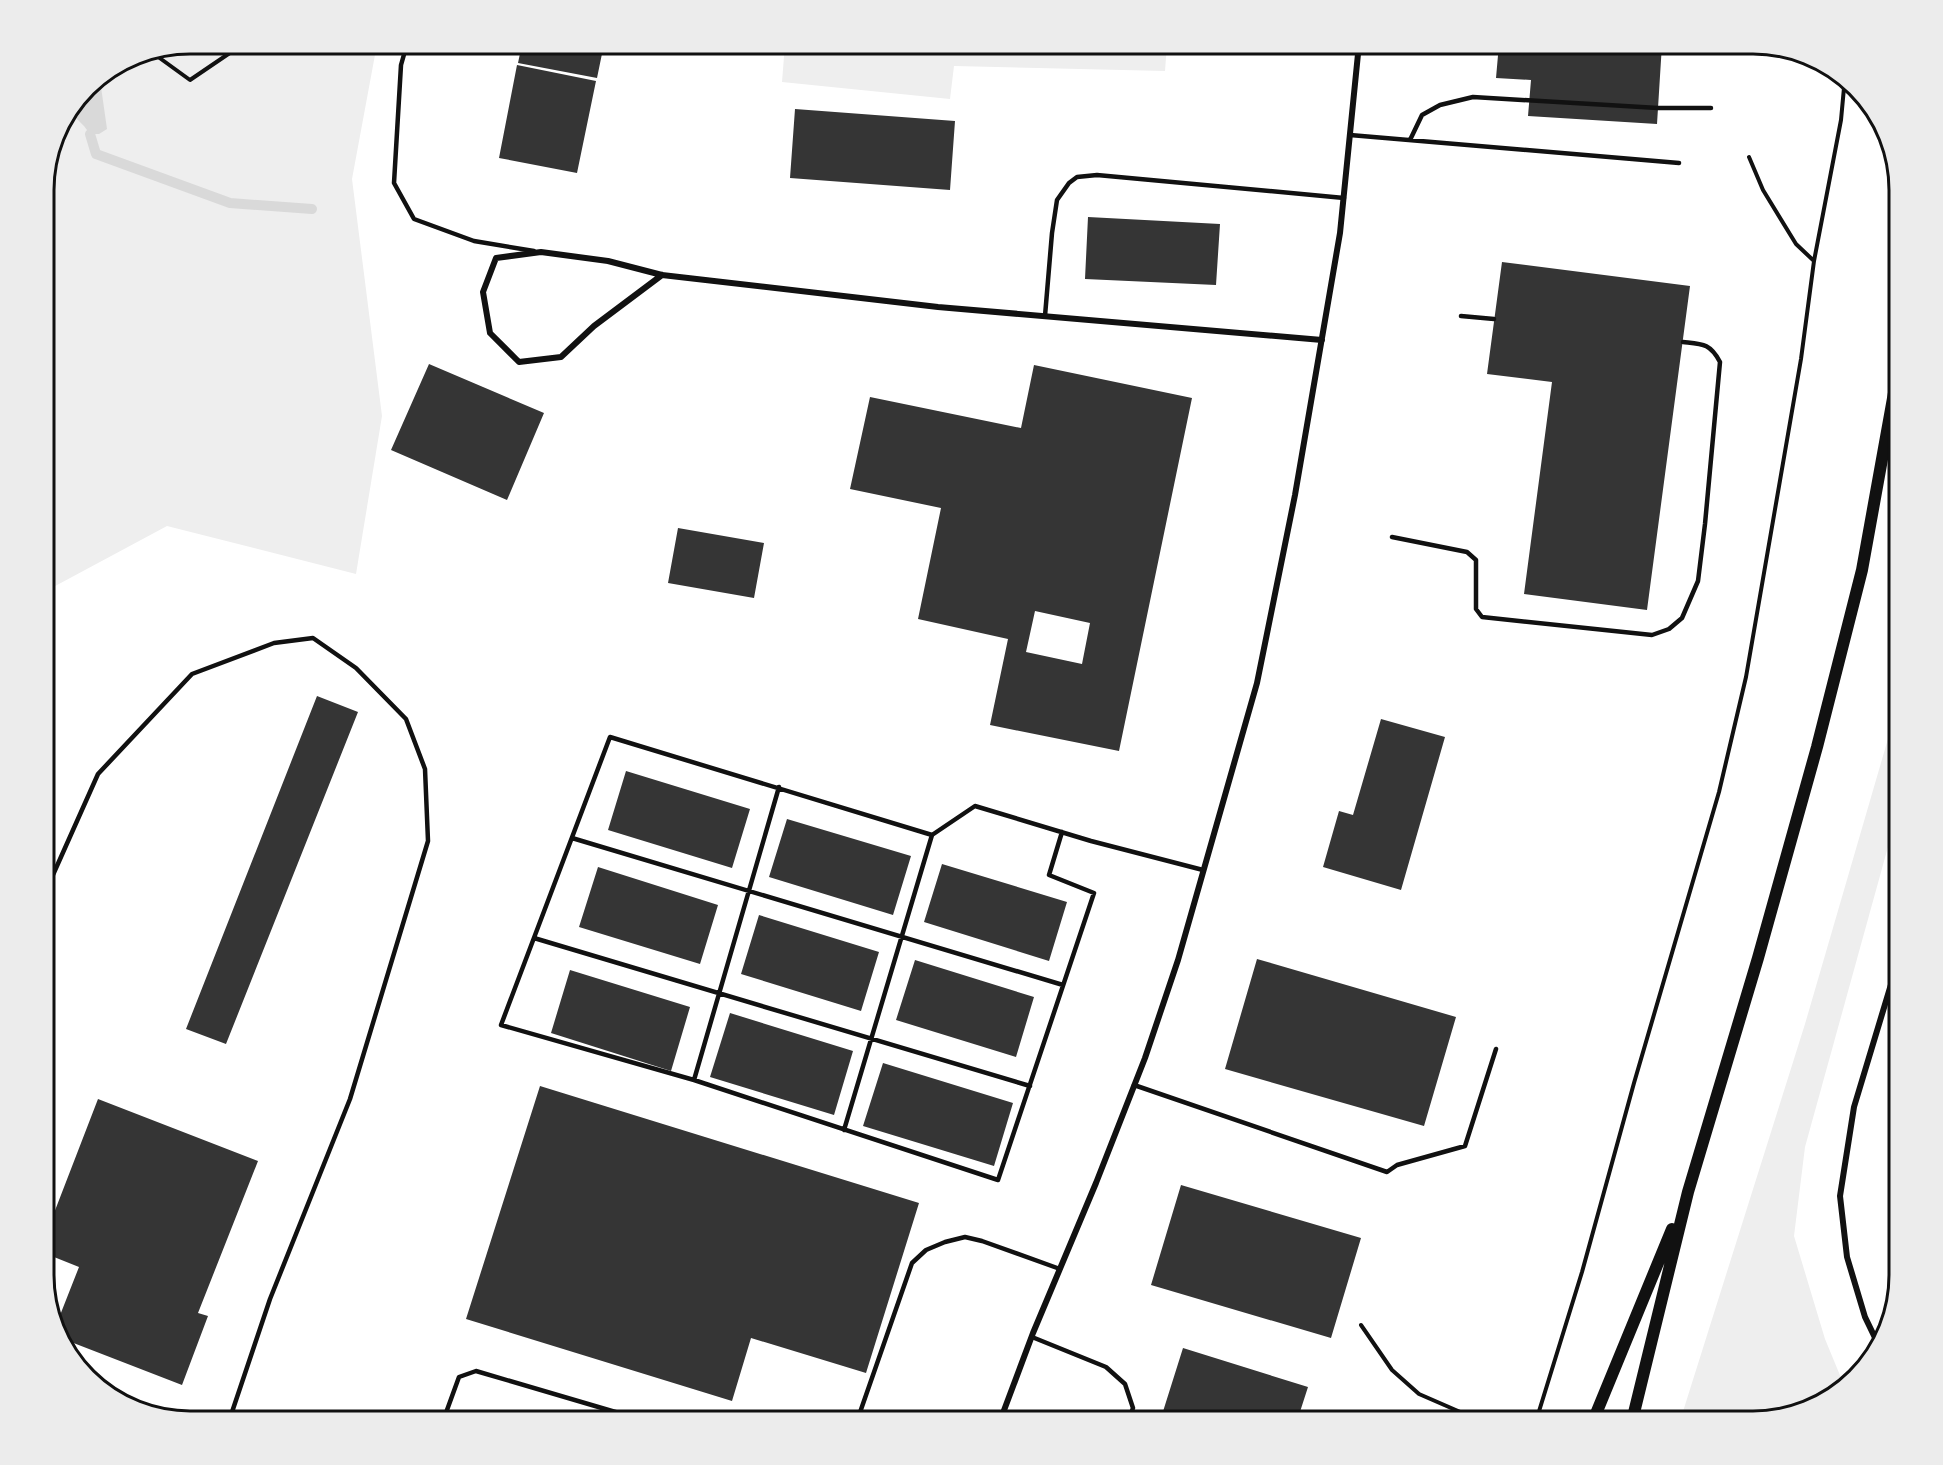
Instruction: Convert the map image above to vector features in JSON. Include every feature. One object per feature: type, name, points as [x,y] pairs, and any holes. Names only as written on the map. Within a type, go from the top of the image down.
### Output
[{"type":"main road","points":[[1635,1411],[1688,1192],[1758,958],[1820,736],[1862,570],[1889,420]]},
{"type":"main road","points":[[1598,1411],[1688,1192]]},
{"type":"street","points":[[1004,1411],[1134,1085],[1178,960],[1257,683],[1295,495],[1340,233],[1358,54]]},
{"type":"street","points":[[662,275],[594,326],[561,357],[519,362],[490,333],[483,292],[496,258],[541,252],[608,261],[662,275],[938,307],[1322,340]]},
{"type":"street","points":[[1874,1336],[1865,1317],[1847,1257],[1840,1196],[1854,1107],[1889,996]]},
{"type":"lane","points":[[404,54],[401,65],[394,183],[414,219],[474,241],[541,252]]},
{"type":"lane","points":[[1410,140],[1422,115],[1440,105],[1473,97],[1658,108],[1711,108]]},
{"type":"lane","points":[[1350,135],[1679,163]]},
{"type":"lane","points":[[1045,316],[1057,201],[1069,183],[1077,177],[1097,176],[1344,198]]},
{"type":"lane","points":[[1461,316],[1494,319]]},
{"type":"lane","points":[[1392,537],[1467,552],[1476,560],[1476,609],[1482,616],[1652,635],[1669,629],[1682,618],[1698,581],[1719,362],[1714,350],[1705,345],[1683,342]]},
{"type":"lane","points":[[54,873],[98,774],[192,674],[274,643],[313,639],[356,668],[406,719],[425,769],[428,841],[350,1099],[270,1299],[233,1411]]},
{"type":"lane","points":[[932,834],[610,736],[501,1025],[694,1080],[998,1180],[1094,893],[1049,875],[1062,832]]},
{"type":"lane","points":[[694,1080],[779,787]]},
{"type":"lane","points":[[844,1130],[932,834],[975,806],[1203,870]]},
{"type":"lane","points":[[572,838],[1063,986]]},
{"type":"lane","points":[[534,939],[1030,1086]]},
{"type":"lane","points":[[1134,1085],[1387,1172],[1397,1165],[1465,1146],[1496,1049]]},
{"type":"lane","points":[[861,1411],[912,1263],[926,1250],[965,1237],[1060,1269]]},
{"type":"lane","points":[[1032,1337],[1106,1367],[1125,1384],[1132,1411]]},
{"type":"lane","points":[[448,1411],[459,1377],[476,1371],[612,1411]]},
{"type":"path","points":[[159,58],[190,80],[228,54]]},
{"type":"path","points":[[1539,1411],[1582,1272],[1634,1083],[1719,792],[1746,676],[1801,358],[1814,261],[1844,89]]},
{"type":"path","points":[[1749,157],[1763,190],[1797,244],[1814,261]]},
{"type":"path","points":[[1361,1325],[1392,1370],[1419,1394],[1457,1411]]},
{"type":"shaded area","points":[[181,54],[375,54],[352,179],[382,416],[356,574],[167,526],[54,587],[54,181],[64,138],[82,107],[100,88],[122,72],[146,61]]},
{"type":"shaded area","points":[[784,54],[1166,54],[1165,71],[954,66],[950,99],[782,82]]},
{"type":"shaded area","points":[[101,87],[107,129],[99,134],[90,134],[75,117]]},
{"type":"shaded area","points":[[1889,735],[1889,843],[1805,1147],[1794,1236],[1825,1339],[1841,1378],[1813,1397],[1797,1404],[1771,1410],[1683,1411],[1805,1024]]},
{"type":"building","points":[[520,54],[602,54],[597,78],[518,63]]},
{"type":"building","points":[[1498,54],[1661,54],[1657,124],[1528,116],[1531,80],[1496,78]]},
{"type":"building","points":[[517,65],[596,81],[577,173],[499,158]]},
{"type":"building","points":[[795,109],[955,121],[950,190],[790,178]]},
{"type":"building","points":[[1088,217],[1220,224],[1216,285],[1085,279]]},
{"type":"building","points":[[1502,262],[1690,286],[1647,610],[1524,594],[1552,382],[1487,374]]},
{"type":"building","points":[[429,364],[544,413],[507,500],[391,450]]},
{"type":"building","points":[[1034,365],[1192,398],[1119,751],[990,725],[1008,639],[918,619],[941,508],[850,489],[870,397],[1021,428]],"holes":[[[1035,611],[1090,623],[1082,664],[1026,652]]]},
{"type":"building","points":[[678,528],[764,543],[754,598],[668,583]]},
{"type":"building","points":[[317,696],[358,712],[226,1044],[186,1029]]},
{"type":"building","points":[[1381,719],[1445,737],[1401,890],[1323,867],[1339,811],[1353,815]]},
{"type":"building","points":[[626,771],[750,809],[732,868],[608,830]]},
{"type":"building","points":[[787,819],[911,856],[893,915],[769,877]]},
{"type":"building","points":[[942,864],[1067,902],[1049,961],[924,922]]},
{"type":"building","points":[[598,867],[718,905],[700,964],[579,927]]},
{"type":"building","points":[[759,915],[879,952],[861,1011],[741,974]]},
{"type":"building","points":[[1257,959],[1456,1017],[1424,1126],[1225,1069]]},
{"type":"building","points":[[915,960],[1034,997],[1016,1057],[896,1020]]},
{"type":"building","points":[[570,970],[690,1007],[671,1071],[551,1033]]},
{"type":"building","points":[[730,1013],[853,1051],[834,1115],[710,1077]]},
{"type":"building","points":[[883,1063],[1013,1103],[994,1166],[863,1126]]},
{"type":"building","points":[[540,1086],[919,1203],[866,1373],[751,1338],[732,1401],[466,1319]]},
{"type":"building","points":[[98,1099],[258,1161],[198,1313],[208,1316],[182,1385],[72,1342],[60,1315],[79,1267],[54,1257],[54,1213]]},
{"type":"building","points":[[1181,1185],[1361,1238],[1331,1338],[1151,1285]]},
{"type":"building","points":[[1183,1348],[1308,1387],[1300,1411],[1163,1411]]},
{"type":"waterway","points":[[90,134],[96,154],[230,203],[312,209]]}]
